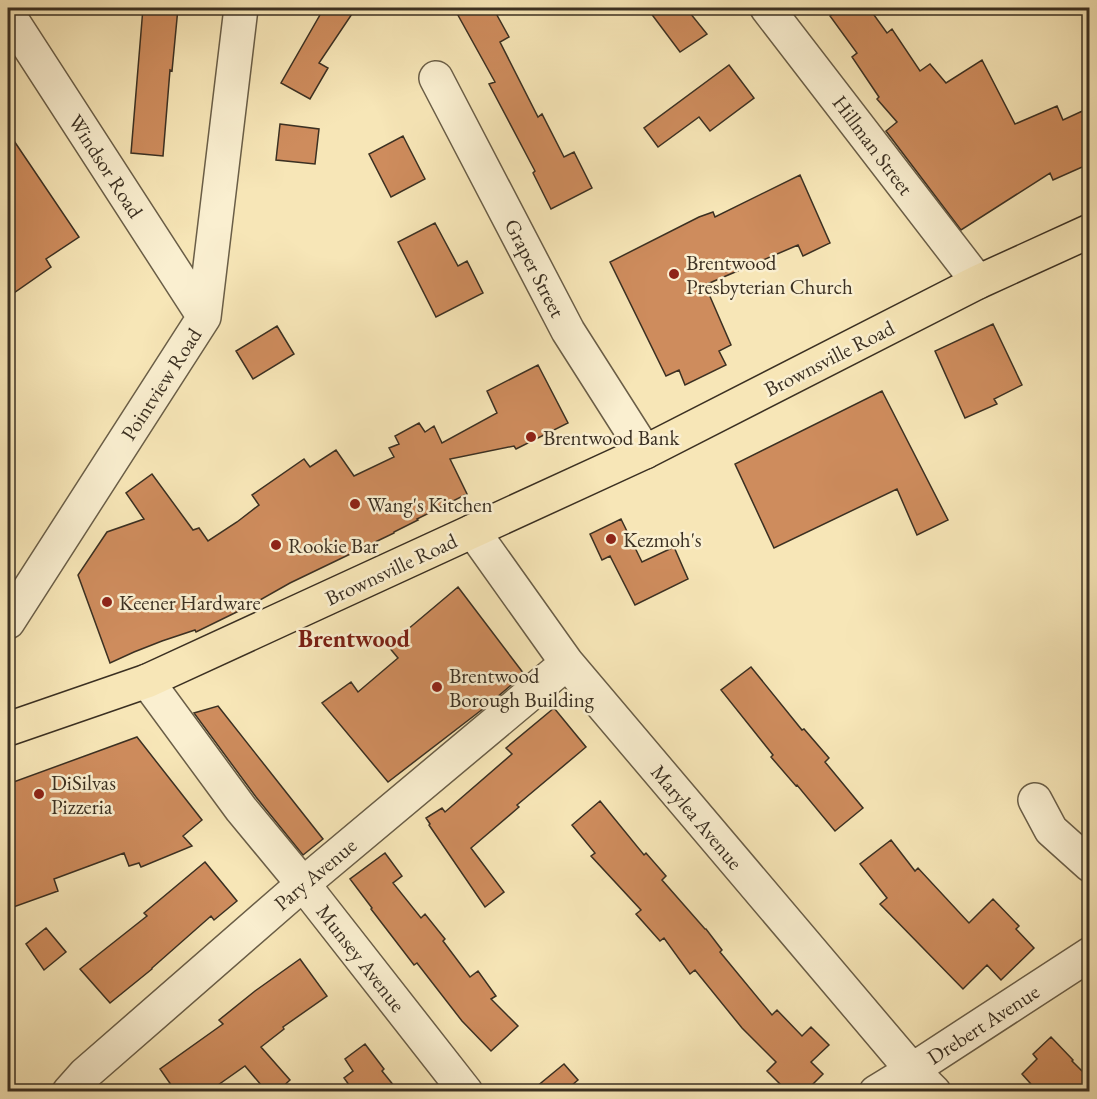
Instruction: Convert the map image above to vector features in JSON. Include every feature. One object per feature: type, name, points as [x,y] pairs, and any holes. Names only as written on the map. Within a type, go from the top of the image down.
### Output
[{"type":"main road","name":"Brownsville Road","points":[[8,729],[147,681],[645,452],[978,282],[1089,231]]},
{"type":"street","name":"Pointview Road","points":[[8,622],[204,317],[241,8]]},
{"type":"street","name":"Hillman Street","points":[[767,8],[978,282]]},
{"type":"street","name":"Windsor Road","points":[[8,14],[204,317]]},
{"type":"street","name":"Graper Street","points":[[436,78],[568,332],[645,452]]},
{"type":"street","name":"Marylea Avenue","points":[[473,531],[567,663],[923,1081]]},
{"type":"street","name":"Pary Avenue","points":[[85,1086],[303,884],[567,663]]},
{"type":"street","name":"Munsey Avenue","points":[[147,681],[241,809],[303,884],[466,1092]]},
{"type":"street","points":[[1035,800],[1051,830],[1089,866]]},
{"type":"street","name":"Drebert Avenue","points":[[876,1092],[923,1081],[1089,954]]},
{"type":"building","points":[[143,8],[178,8],[163,156],[131,153]]},
{"type":"building","points":[[324,8],[356,8],[319,63],[328,68],[310,99],[281,83]]},
{"type":"building","points":[[454,8],[493,8],[509,37],[500,42],[538,117],[542,114],[564,157],[574,152],[592,188],[551,209],[533,173],[535,171],[489,84],[495,82]]},
{"type":"building","points":[[647,8],[686,8],[707,34],[680,52]]},
{"type":"building","points":[[842,8],[869,8],[887,33],[892,29],[920,71],[930,64],[946,83],[982,60],[1015,124],[1057,106],[1063,120],[1089,108],[1089,164],[1053,180],[1050,173],[961,230],[886,131],[897,122],[877,99],[879,97],[852,57],[857,53],[830,16]]},
{"type":"building","points":[[729,65],[754,98],[710,131],[699,117],[658,147],[644,128]]},
{"type":"building","points":[[280,124],[319,129],[315,164],[276,160]]},
{"type":"building","points":[[8,132],[79,237],[46,259],[51,267],[8,297]]},
{"type":"building","points":[[403,136],[425,179],[391,197],[369,154]]},
{"type":"building","name":"Brentwood Presbyterian Church","points":[[800,175],[830,243],[803,256],[798,245],[705,285],[731,345],[719,351],[726,365],[685,385],[679,370],[666,376],[610,262],[699,217],[713,212],[715,217]]},
{"type":"building","points":[[435,223],[458,266],[467,261],[483,293],[436,317],[398,242]]},
{"type":"building","points":[[993,324],[1022,385],[994,399],[997,404],[965,418],[935,351]]},
{"type":"building","points":[[277,326],[294,354],[253,379],[236,351]]},
{"type":"building","points":[[538,365],[568,423],[516,449],[514,446],[450,459],[467,494],[196,632],[195,630],[162,641],[110,663],[78,575],[107,532],[144,519],[126,493],[152,474],[193,530],[199,528],[208,541],[259,505],[252,495],[304,459],[310,467],[336,450],[354,476],[394,457],[389,448],[399,444],[395,436],[419,423],[425,432],[434,426],[442,443],[497,413],[487,391]]},
{"type":"building","points":[[882,391],[948,520],[917,535],[897,489],[774,548],[735,464]]},
{"type":"building","points":[[621,519],[642,562],[674,547],[688,579],[635,605],[610,556],[602,560],[590,534]]},
{"type":"building","name":"Brentwood Borough Building","points":[[458,587],[524,674],[488,705],[388,782],[322,703],[351,682],[358,692],[398,658],[388,646]]},
{"type":"building","points":[[751,667],[802,730],[804,729],[829,758],[825,762],[863,808],[835,831],[771,757],[773,755],[721,690]]},
{"type":"building","points":[[218,706],[323,839],[303,855],[256,797],[194,713]]},
{"type":"building","points":[[554,708],[586,747],[517,805],[519,807],[471,848],[504,892],[485,907],[426,818],[442,808],[445,812],[512,754],[506,748]]},
{"type":"building","points":[[137,737],[202,820],[183,836],[192,846],[141,867],[139,863],[129,866],[124,853],[54,879],[58,891],[8,909],[8,784]]},
{"type":"building","points":[[600,801],[644,855],[646,853],[666,876],[662,880],[706,929],[722,950],[720,952],[772,1015],[777,1010],[802,1036],[811,1027],[829,1045],[811,1062],[823,1074],[805,1092],[788,1092],[767,1071],[776,1062],[742,1028],[695,970],[690,974],[664,938],[660,941],[636,914],[641,910],[591,856],[595,853],[572,825]]},
{"type":"building","points":[[891,840],[915,871],[918,868],[969,923],[993,899],[1019,926],[1016,929],[1034,948],[1001,980],[987,965],[963,989],[880,904],[887,898],[860,864]]},
{"type":"building","points":[[385,853],[402,876],[393,883],[421,918],[425,914],[470,977],[478,971],[496,996],[491,999],[518,1026],[491,1051],[462,1021],[417,963],[414,965],[350,879]]},
{"type":"building","points":[[205,862],[237,901],[214,920],[211,916],[110,1003],[80,969],[147,916],[144,913]]},
{"type":"building","points":[[46,928],[66,952],[44,970],[26,944]]},
{"type":"building","points":[[300,959],[327,996],[283,1027],[284,1029],[261,1047],[290,1080],[277,1092],[267,1092],[245,1066],[208,1092],[176,1092],[160,1069],[223,1024],[219,1020]]},
{"type":"building","points":[[1051,1037],[1089,1078],[1089,1092],[1038,1092],[1022,1074],[1037,1059],[1033,1054]]},
{"type":"building","points":[[365,1044],[399,1092],[354,1092],[344,1078],[353,1071],[345,1059]]},
{"type":"building","points":[[564,1064],[578,1080],[564,1092],[530,1092]]},
{"type":"place","name":"Brentwood Presbyterian Church","points":[[674,274]]},
{"type":"place","name":"Brentwood Bank","points":[[531,437]]},
{"type":"place","name":"Wang's Kitchen","points":[[355,504]]},
{"type":"place","name":"Kezmoh's","points":[[611,539]]},
{"type":"place","name":"Rookie Bar","points":[[276,545]]},
{"type":"place","name":"Keener Hardware","points":[[107,602]]},
{"type":"place","name":"Brentwood Borough Building","points":[[437,687]]},
{"type":"place","name":"DiSilvas Pizzeria","points":[[39,794]]},
{"type":"district","name":"Brentwood","points":[[354,638]]}]
